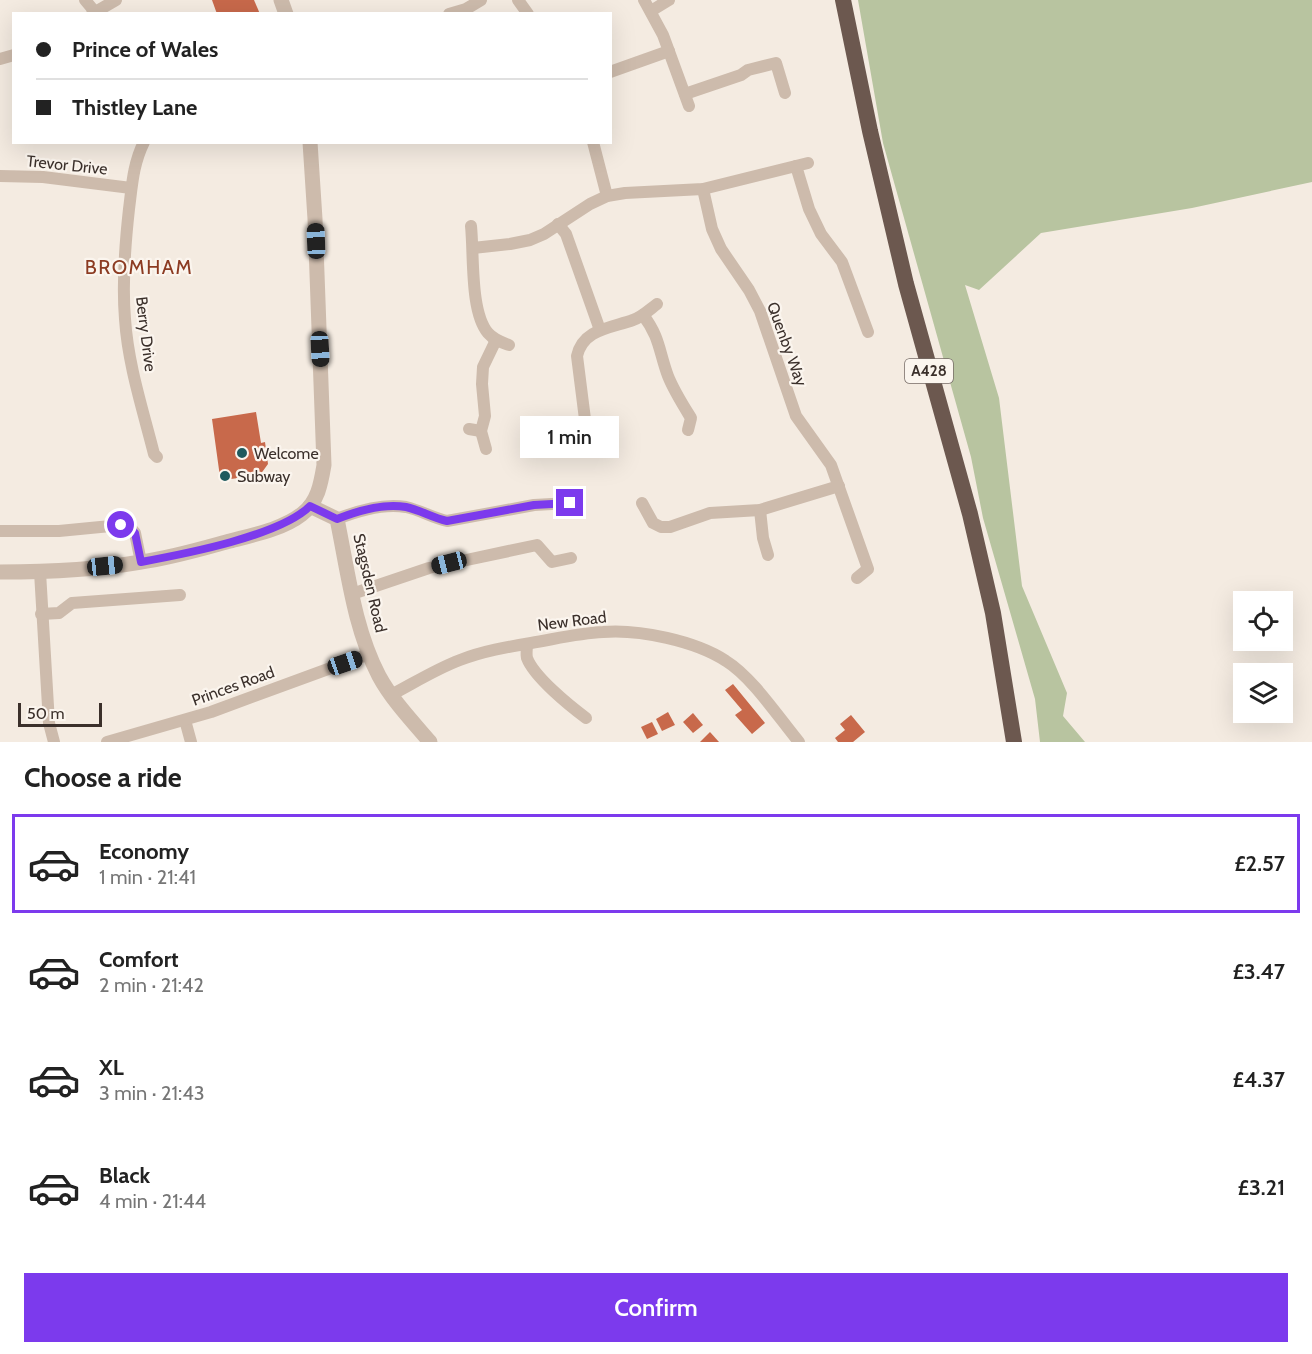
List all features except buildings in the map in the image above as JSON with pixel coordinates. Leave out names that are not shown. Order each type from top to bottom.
[{"type":"highway","name":"A428","points":[[843,0],[870,131],[906,284],[986,580],[997,629],[1014,742]]},
{"type":"street","points":[[96,12],[116,0]]},
{"type":"street","points":[[456,12],[481,0]]},
{"type":"street","points":[[644,0],[669,51],[687,100],[748,70],[776,63],[785,93]]},
{"type":"street","points":[[651,11],[669,0]]},
{"type":"street","points":[[612,71],[669,51]]},
{"type":"street","name":"Berry Drive","points":[[143,144],[137,156],[131,188],[124,285],[125,321],[131,364],[154,454],[157,457]]},
{"type":"street","points":[[0,572],[40,572],[141,562],[252,535],[302,515],[310,506],[320,489],[324,465],[310,144]]},
{"type":"street","points":[[594,144],[607,196]]},
{"type":"street","points":[[473,248],[530,240],[607,196],[703,189],[802,165],[809,209],[821,234],[842,262],[868,332]]},
{"type":"street","name":"Trevor Drive","points":[[0,176],[43,177],[131,188]]},
{"type":"street","name":"Quenby Way","points":[[703,189],[712,229],[720,249],[749,290],[760,311],[796,416],[831,465],[868,569],[857,578]]},
{"type":"street","points":[[558,224],[566,234],[600,330]]},
{"type":"street","points":[[471,226],[476,309],[481,323],[496,340],[509,345]]},
{"type":"street","points":[[585,450],[587,435],[577,356],[585,339],[600,330],[635,320],[657,304]]},
{"type":"street","points":[[643,315],[656,334],[667,374],[692,418],[688,430]]},
{"type":"street","points":[[486,448],[475,430],[484,416],[483,367],[496,340]]},
{"type":"street","points":[[642,503],[653,523],[661,527],[670,527],[710,513],[760,510],[839,486]]},
{"type":"street","points":[[337,519],[384,506],[407,507],[434,519],[447,521],[534,505],[570,503]]},
{"type":"street","name":"Stagsden Road","points":[[310,506],[337,519],[357,619],[369,654],[391,695],[430,742]]},
{"type":"street","points":[[760,510],[763,538],[768,555]]},
{"type":"street","points":[[0,531],[59,531],[129,526],[135,533],[141,562]]},
{"type":"street","points":[[352,594],[429,568],[537,545],[552,562],[571,558]]},
{"type":"street","points":[[40,572],[49,723],[54,742]]},
{"type":"street","points":[[41,614],[59,613],[72,603],[180,595]]},
{"type":"street","name":"New Road","points":[[391,695],[431,673],[485,651],[604,632],[653,636],[705,650],[727,661],[744,676],[799,742]]},
{"type":"street","points":[[527,644],[527,658],[542,679],[565,702],[586,718]]},
{"type":"street","name":"Princes Road","points":[[106,742],[185,720],[369,654]]},
{"type":"street","points":[[185,720],[191,742]]},
{"type":"green space","points":[[858,0],[1312,0],[1312,182],[1192,208],[1041,233],[979,290],[965,285],[999,398],[1022,586],[1067,693],[1063,716],[1085,742],[1040,742],[1035,699],[983,518],[971,457],[883,143]]},
{"type":"place","name":"Welcome","points":[[242,453]]},
{"type":"place","name":"Subway","points":[[225,476]]},
{"type":"district","name":"BROMHAM","points":[[139,267]]},
{"type":"route","points":[[121,525],[129,526],[135,533],[141,562],[184,554],[252,535],[302,515],[310,506],[337,519],[384,506],[407,507],[434,519],[447,521],[534,505],[570,503]]}]
